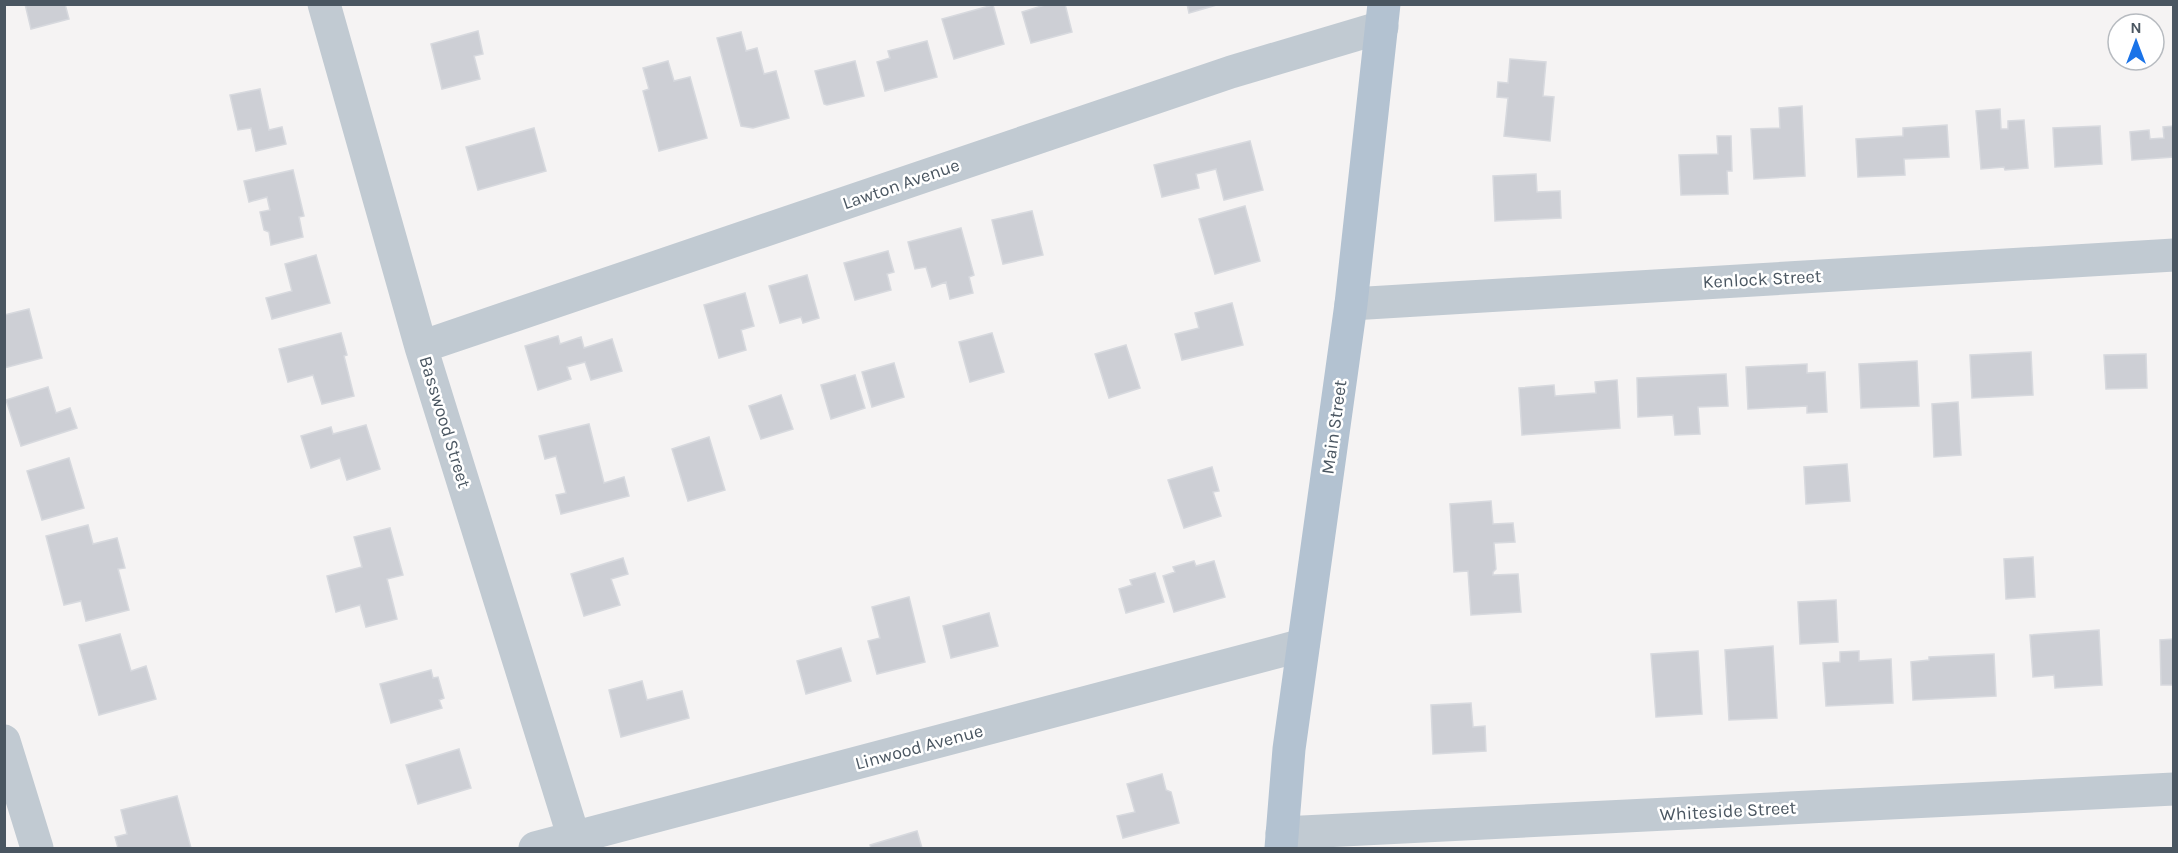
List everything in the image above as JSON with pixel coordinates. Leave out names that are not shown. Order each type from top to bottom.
[{"type":"main road","name":"Main Street","points":[[1281,841],[1289,749],[1351,304],[1383,16]]},
{"type":"street","name":"Basswood Street","points":[[324,4],[421,347],[573,838]]},
{"type":"street","name":"Lawton Avenue","points":[[421,347],[1231,72],[1383,16]]},
{"type":"street","name":"Kenlock Street","points":[[1351,304],[2174,255]]},
{"type":"street","name":"Linwood Avenue","points":[[536,849],[1303,645]]},
{"type":"street","points":[[4,741],[38,849]]},
{"type":"street","name":"Whiteside Street","points":[[1281,841],[2174,789]]},
{"type":"building","points":[[25,4],[65,4],[69,19],[31,29]]},
{"type":"building","points":[[1048,4],[1065,4],[1072,32],[1031,43],[1022,12]]},
{"type":"building","points":[[1187,4],[1220,4],[1189,13]]},
{"type":"building","points":[[993,5],[1004,44],[954,59],[942,19]]},
{"type":"building","points":[[478,31],[483,54],[474,56],[480,79],[442,89],[431,44]]},
{"type":"building","points":[[741,32],[746,51],[757,48],[764,74],[776,71],[789,118],[753,128],[741,126],[717,38]]},
{"type":"building","points":[[927,41],[937,77],[885,91],[877,62],[890,58],[888,51]]},
{"type":"building","points":[[1510,59],[1546,62],[1543,96],[1554,97],[1550,141],[1504,136],[1508,98],[1497,97],[1498,82],[1508,83]]},
{"type":"building","points":[[668,61],[674,81],[690,77],[707,138],[659,151],[643,91],[649,89],[643,68]]},
{"type":"building","points":[[855,61],[864,96],[824,104],[815,71]]},
{"type":"building","points":[[260,89],[269,130],[282,127],[286,144],[256,151],[251,128],[238,130],[230,95]]},
{"type":"building","points":[[1802,106],[1805,176],[1754,179],[1751,129],[1780,128],[1779,108]]},
{"type":"building","points":[[2000,109],[2001,129],[2008,129],[2008,121],[2024,120],[2028,168],[1981,169],[1976,111]]},
{"type":"building","points":[[1947,125],[1949,157],[1904,159],[1905,175],[1858,177],[1856,139],[1903,136],[1903,128]]},
{"type":"building","points":[[2100,126],[2102,164],[2055,167],[2053,128]]},
{"type":"building","points":[[2174,126],[2174,157],[2132,160],[2130,132],[2149,130],[2150,139],[2164,138],[2163,127]]},
{"type":"building","points":[[534,128],[546,171],[478,190],[466,147]]},
{"type":"building","points":[[1717,136],[1731,136],[1732,171],[1727,171],[1728,194],[1681,195],[1679,155],[1718,154]]},
{"type":"building","points":[[1250,141],[1263,190],[1224,200],[1216,169],[1196,174],[1199,188],[1162,197],[1154,165]]},
{"type":"building","points":[[293,170],[304,216],[299,217],[303,237],[271,245],[269,232],[264,230],[260,212],[270,210],[267,197],[249,202],[244,181]]},
{"type":"building","points":[[1536,174],[1537,192],[1560,191],[1561,218],[1495,221],[1493,176]]},
{"type":"building","points":[[1245,206],[1260,261],[1215,274],[1199,219]]},
{"type":"building","points":[[1032,211],[1043,255],[1003,264],[992,220]]},
{"type":"building","points":[[961,228],[974,275],[969,277],[973,293],[950,299],[946,282],[932,287],[926,267],[915,269],[908,242]]},
{"type":"building","points":[[888,251],[894,272],[887,274],[891,290],[855,300],[844,263]]},
{"type":"building","points":[[316,255],[330,303],[272,319],[266,298],[292,291],[285,264]]},
{"type":"building","points":[[807,275],[819,318],[803,323],[801,317],[780,323],[769,286]]},
{"type":"building","points":[[745,293],[754,326],[741,330],[746,350],[719,358],[704,305]]},
{"type":"building","points":[[1232,303],[1243,345],[1182,360],[1175,334],[1199,328],[1195,313]]},
{"type":"building","points":[[29,309],[42,358],[4,368],[4,315]]},
{"type":"building","points":[[341,333],[354,396],[322,404],[313,375],[288,382],[279,349]]},
{"type":"building","points":[[992,333],[1004,372],[970,382],[959,342]]},
{"type":"building","points":[[558,336],[560,344],[581,337],[584,348],[612,339],[622,371],[591,380],[585,362],[567,367],[571,379],[538,390],[525,346]]},
{"type":"building","points":[[1126,345],[1140,388],[1109,398],[1095,354]]},
{"type":"building","points":[[2031,352],[2033,395],[1972,398],[1970,355]]},
{"type":"building","points":[[2146,354],[2147,388],[2106,389],[2104,355]]},
{"type":"building","points":[[1917,361],[1919,406],[1861,408],[1859,364]]},
{"type":"building","points":[[894,363],[904,397],[872,407],[862,372]]},
{"type":"building","points":[[1807,364],[1807,373],[1825,372],[1827,412],[1807,413],[1807,406],[1748,409],[1746,367]]},
{"type":"building","points":[[1726,374],[1728,406],[1698,407],[1700,434],[1675,435],[1673,415],[1638,417],[1637,378]]},
{"type":"building","points":[[855,375],[865,408],[831,419],[821,385]]},
{"type":"building","points":[[1617,380],[1620,428],[1522,435],[1519,388],[1554,385],[1555,396],[1596,393],[1595,382]]},
{"type":"building","points":[[48,387],[56,413],[70,408],[77,428],[21,446],[6,400]]},
{"type":"building","points":[[781,395],[793,429],[761,439],[749,406]]},
{"type":"building","points":[[1958,402],[1961,455],[1934,457],[1932,404]]},
{"type":"building","points":[[589,424],[604,483],[624,477],[629,496],[561,514],[556,495],[566,493],[556,456],[545,459],[539,436]]},
{"type":"building","points":[[366,425],[380,469],[347,480],[340,458],[311,468],[301,436],[331,427],[333,434]]},
{"type":"building","points":[[709,437],[725,490],[688,501],[672,449]]},
{"type":"building","points":[[69,458],[84,508],[42,520],[27,471]]},
{"type":"building","points":[[1847,464],[1850,501],[1806,504],[1804,467]]},
{"type":"building","points":[[1212,467],[1219,491],[1213,492],[1221,516],[1184,528],[1168,480]]},
{"type":"building","points":[[1491,501],[1493,524],[1513,523],[1515,542],[1494,543],[1496,569],[1493,575],[1518,574],[1521,612],[1471,615],[1468,571],[1454,572],[1450,504]]},
{"type":"building","points":[[88,525],[93,544],[117,538],[125,568],[118,569],[129,610],[86,621],[81,601],[64,605],[46,536]]},
{"type":"building","points":[[390,528],[403,575],[387,579],[397,619],[366,627],[360,605],[336,612],[327,576],[362,567],[354,537]]},
{"type":"building","points":[[2033,557],[2035,597],[2006,599],[2004,559]]},
{"type":"building","points":[[623,558],[628,574],[611,579],[620,605],[584,616],[571,574]]},
{"type":"building","points":[[1194,561],[1196,566],[1214,561],[1225,597],[1174,612],[1163,576],[1175,572],[1173,567]]},
{"type":"building","points":[[1155,573],[1164,602],[1126,613],[1119,589],[1132,585],[1130,580]]},
{"type":"building","points":[[909,597],[925,662],[877,674],[868,641],[880,638],[872,607]]},
{"type":"building","points":[[1836,600],[1838,642],[1800,644],[1798,602]]},
{"type":"building","points":[[989,613],[998,646],[951,658],[943,626]]},
{"type":"building","points":[[2099,630],[2102,685],[2055,688],[2054,675],[2033,677],[2030,635]]},
{"type":"building","points":[[120,634],[131,671],[146,666],[156,699],[99,715],[79,645]]},
{"type":"building","points":[[2174,639],[2174,685],[2161,685],[2160,640]]},
{"type":"building","points":[[1773,646],[1777,718],[1729,720],[1725,650]]},
{"type":"building","points":[[841,648],[851,681],[806,694],[797,661]]},
{"type":"building","points":[[1698,651],[1702,714],[1656,717],[1651,654]]},
{"type":"building","points":[[1859,651],[1859,661],[1891,659],[1893,703],[1826,706],[1823,663],[1840,662],[1840,652]]},
{"type":"building","points":[[1994,654],[1996,696],[1913,700],[1911,662],[1929,660],[1929,657]]},
{"type":"building","points":[[431,670],[433,678],[438,677],[444,698],[439,700],[442,708],[391,723],[380,684]]},
{"type":"building","points":[[642,681],[647,700],[682,691],[689,718],[621,737],[609,690]]},
{"type":"building","points":[[1471,703],[1473,727],[1485,726],[1486,751],[1433,754],[1431,705]]},
{"type":"building","points":[[459,749],[471,788],[418,804],[406,765]]},
{"type":"building","points":[[1162,774],[1166,790],[1171,792],[1179,823],[1123,838],[1117,816],[1135,812],[1127,784]]},
{"type":"building","points":[[177,796],[191,848],[118,848],[115,837],[127,834],[121,810]]},
{"type":"building","points":[[917,831],[922,848],[871,848],[870,845]]}]
